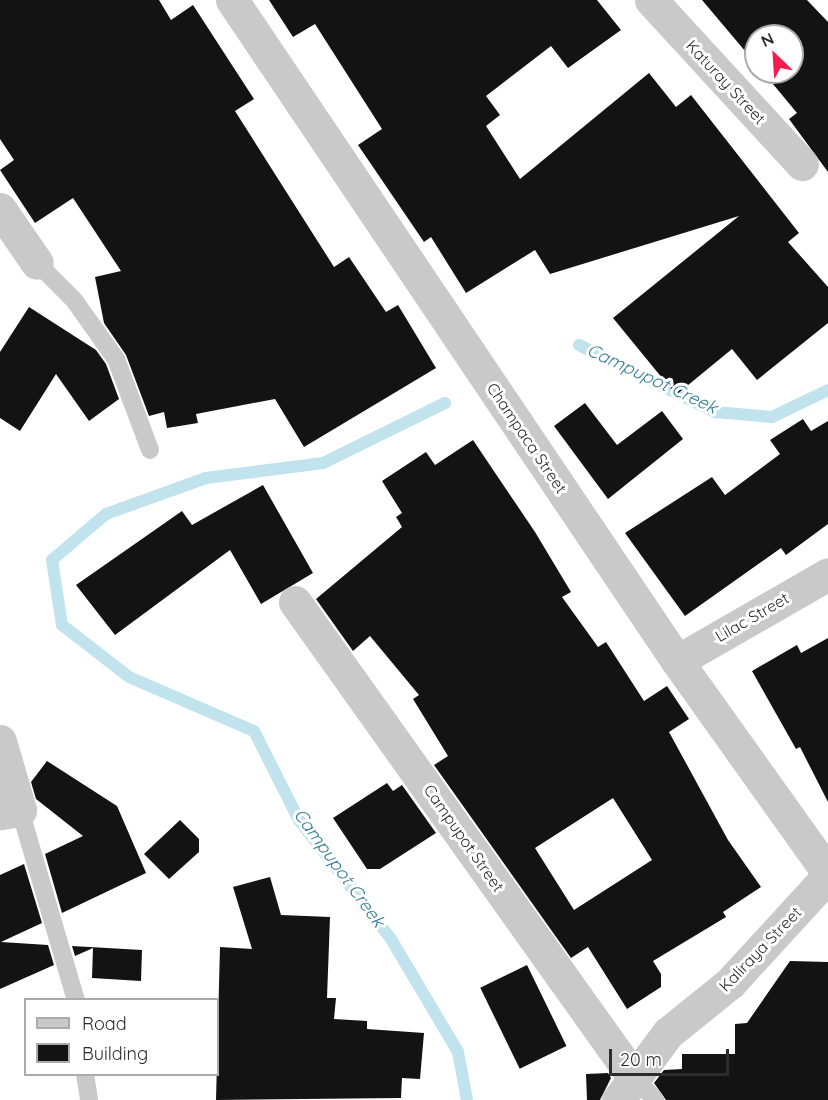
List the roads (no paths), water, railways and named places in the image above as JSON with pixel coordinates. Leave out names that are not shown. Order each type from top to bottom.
[{"type":"street","name":"Champaca Street","points":[[232,0],[677,661],[828,874]]},
{"type":"street","name":"Katuray Street","points":[[651,0],[802,164]]},
{"type":"street","points":[[0,209],[37,263]]},
{"type":"street","name":"Lilac Street","points":[[677,661],[828,574]]},
{"type":"street","name":"Campupot Street","points":[[296,602],[625,1088]]},
{"type":"street","points":[[0,741],[10,811]]},
{"type":"street","name":"Kaliraya Street","points":[[625,1088],[668,1033],[730,983],[828,874]]},
{"type":"lane","points":[[37,263],[74,300],[116,359],[150,450]]},
{"type":"lane","points":[[10,811],[76,998]]},
{"type":"lane","points":[[86,1076],[89,1100]]},
{"type":"lane","points":[[625,1088],[655,1100]]},
{"type":"waterway","name":"Campupot Creek","points":[[579,345],[715,412],[772,417],[828,390]]},
{"type":"waterway","name":"Campupot Creek","points":[[445,403],[323,463],[206,478],[106,514],[52,560],[62,625],[129,677],[254,731],[299,820],[391,939],[458,1052],[467,1100]]}]
